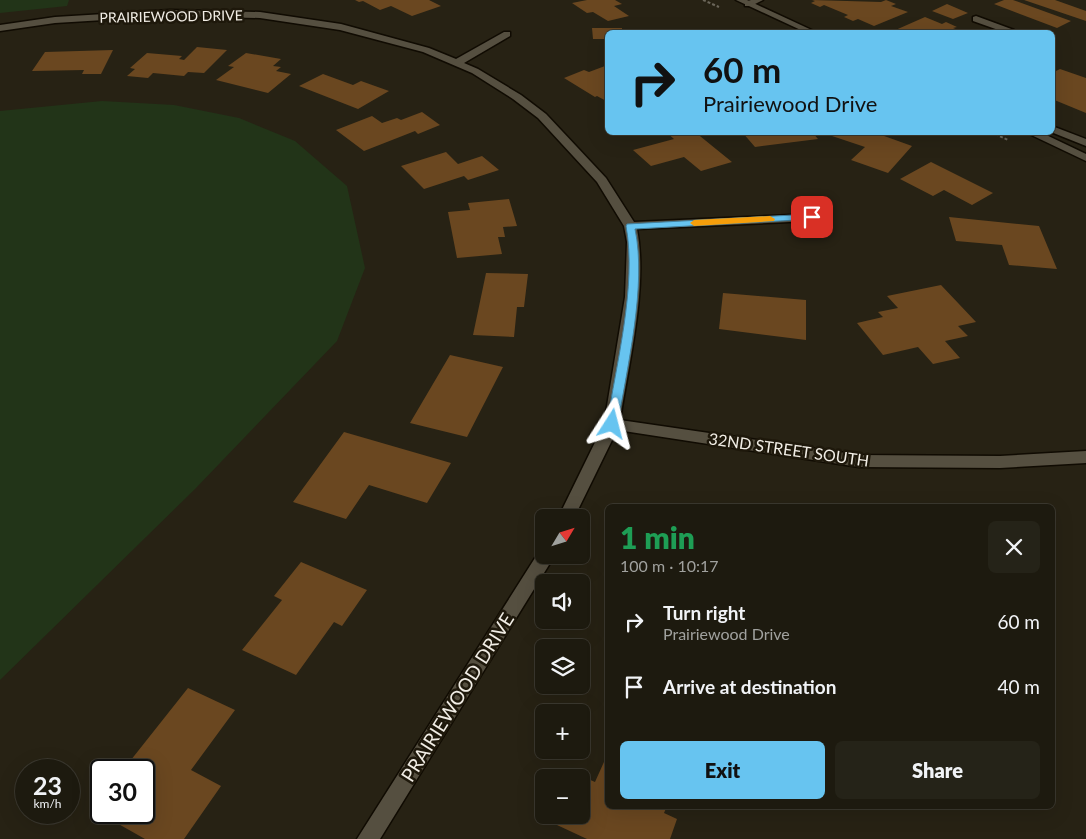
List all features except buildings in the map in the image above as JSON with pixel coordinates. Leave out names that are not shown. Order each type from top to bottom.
[{"type":"street","points":[[744,2],[759,0]]},
{"type":"street","points":[[744,2],[807,30]]},
{"type":"street","name":"PRAIRIEWOOD DRIVE","points":[[0,28],[55,20],[144,14],[260,14],[341,27],[426,50],[456,62],[517,96],[542,116],[602,180],[630,226],[633,242],[632,298],[612,424],[570,509]]},
{"type":"street","points":[[976,19],[1006,30]]},
{"type":"street","points":[[456,62],[507,34]]},
{"type":"street","points":[[1055,130],[1086,143]]},
{"type":"street","points":[[1036,135],[1086,158]]},
{"type":"street","points":[[630,226],[812,217]]},
{"type":"street","name":"32ND STREET SOUTH","points":[[612,424],[859,461],[992,462],[1086,457]]},
{"type":"street","name":"PRAIRIEWOOD DRIVE","points":[[368,839],[540,564]]},
{"type":"green space","points":[[0,0],[69,0],[67,6],[0,13]]},
{"type":"green space","points":[[102,101],[174,105],[239,118],[295,141],[347,186],[365,268],[337,341],[195,489],[0,680],[0,111]]},
{"type":"slow traffic","points":[[694,223],[770,219]]},
{"type":"route","points":[[612,424],[632,298],[633,242],[630,226],[812,217]]}]
